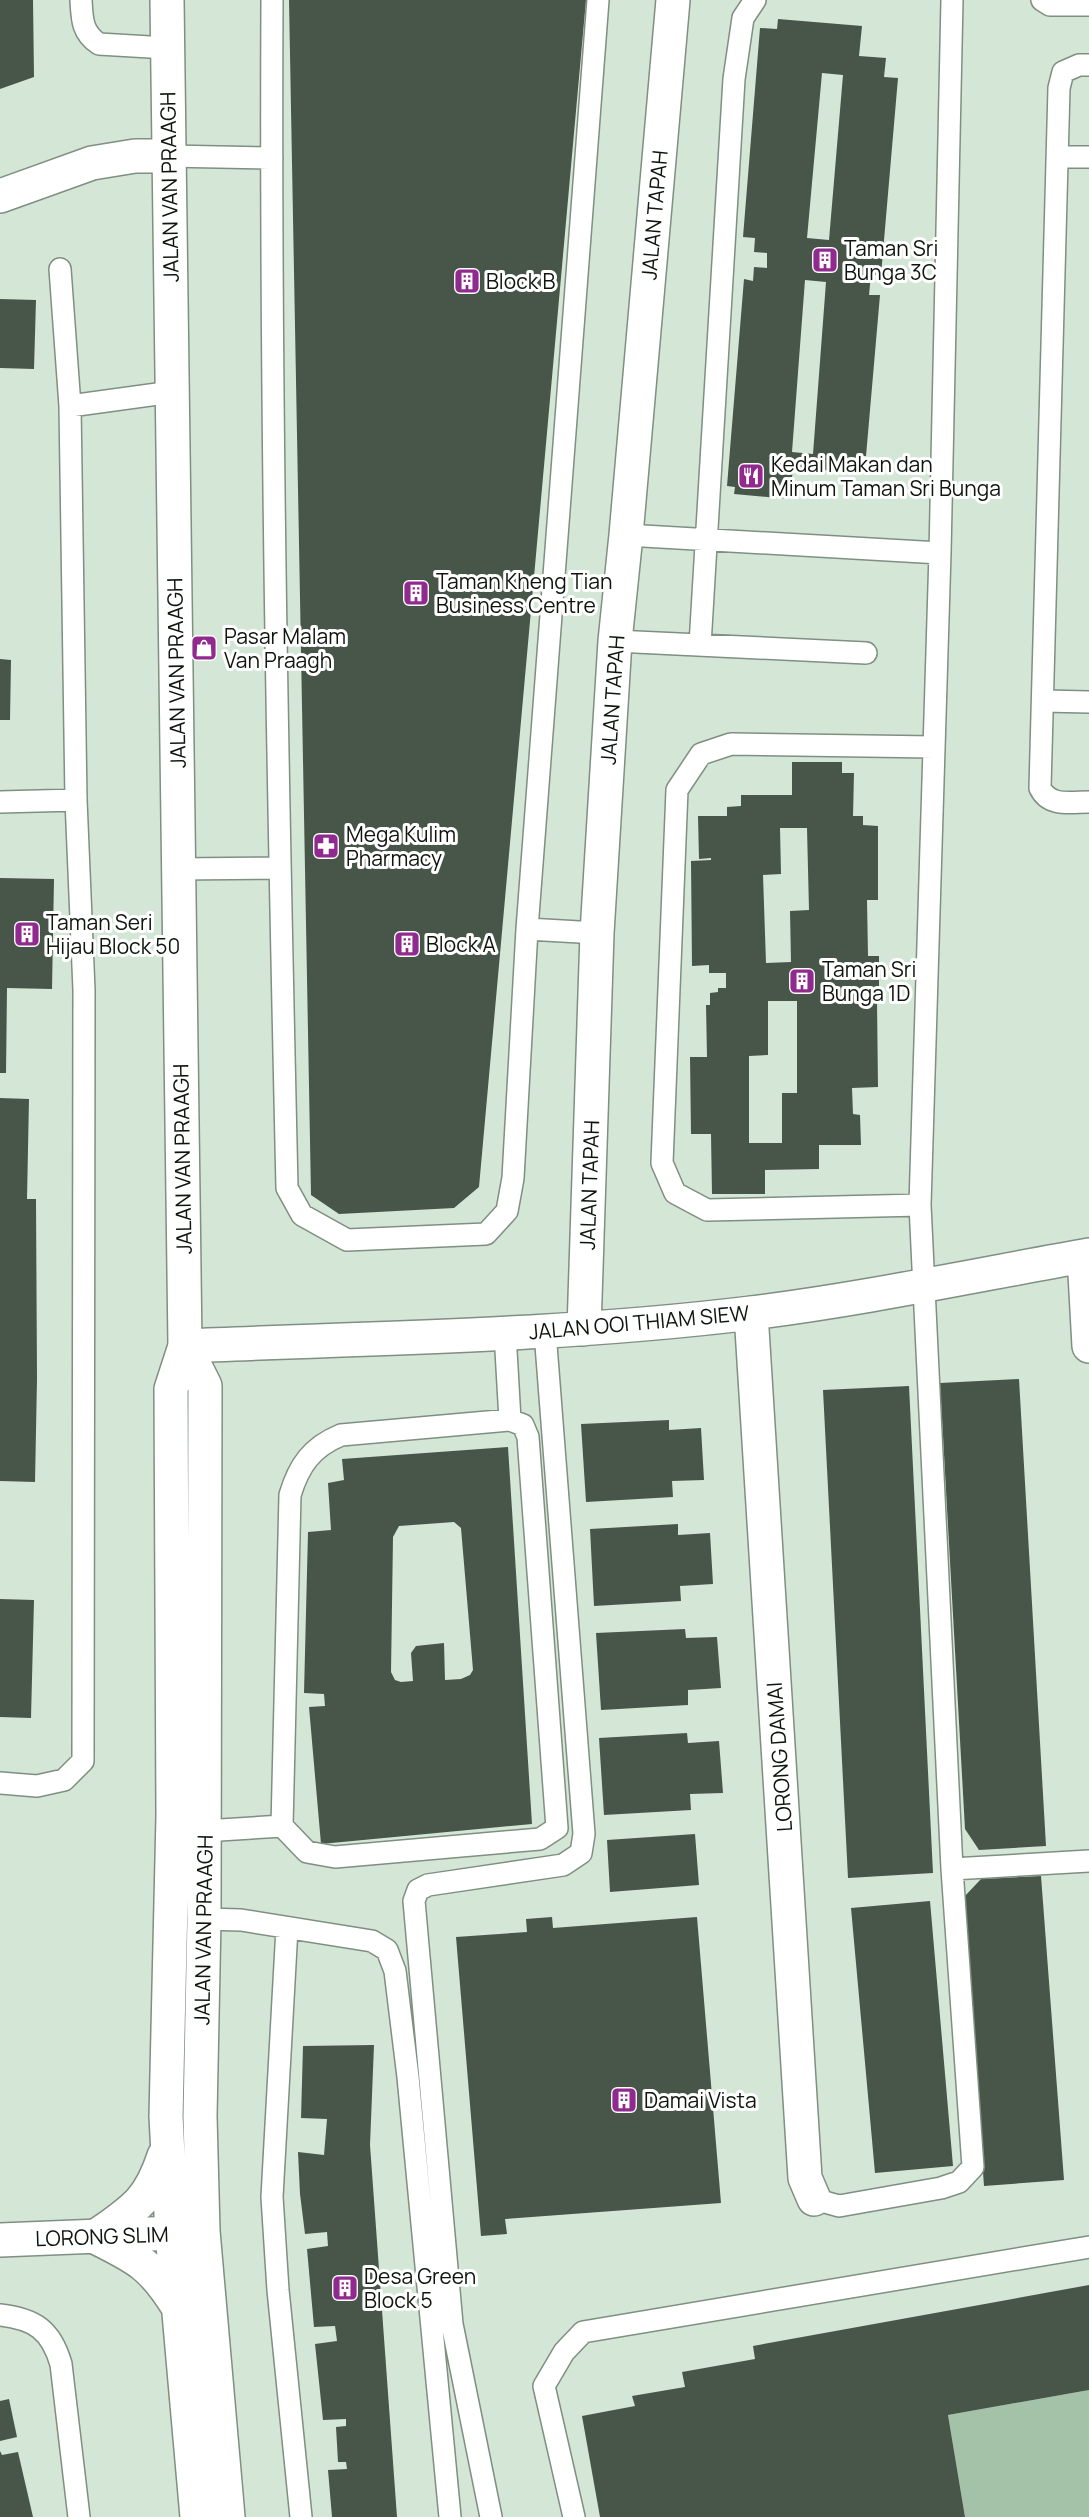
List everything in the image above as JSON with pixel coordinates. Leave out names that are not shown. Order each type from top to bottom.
[{"type":"main road","name":"JALAN VAN PRAAGH","points":[[167,0],[185,1346],[171,1389],[173,1816],[166,2116],[172,2234],[197,2517]]},
{"type":"main road","name":"JALAN TAPAH","points":[[584,1329],[597,933],[615,641],[673,0]]},
{"type":"main road","points":[[0,196],[92,163],[135,156],[168,156]]},
{"type":"main road","points":[[1086,1256],[1089,1346]]},
{"type":"main road","name":"JALAN OOI THIAM SIEW","points":[[185,1346],[545,1332],[751,1313],[926,1286],[1086,1256]]},
{"type":"main road","name":"LORONG DAMAI","points":[[751,1313],[805,2178],[814,2199]]},
{"type":"main road","name":"JALAN VAN PRAAGH","points":[[185,1346],[205,1386],[204,1919],[200,2116],[204,2231],[228,2517]]},
{"type":"main road","points":[[168,2146],[156,2180],[147,2196],[135,2209],[95,2237],[148,2266],[162,2281],[178,2309]]},
{"type":"main road","name":"LORONG SLIM","points":[[0,2240],[204,2231]]},
{"type":"lane","points":[[81,0],[82,22],[90,38],[99,44],[167,48]]},
{"type":"lane","points":[[272,0],[279,868],[287,1188],[302,1215],[347,1240],[486,1234],[507,1211],[513,1178],[527,929],[598,0]]},
{"type":"lane","points":[[700,645],[734,79],[743,18],[755,0]]},
{"type":"lane","points":[[814,2199],[839,2206],[941,2188],[958,2182],[973,2167],[952,1869],[926,1286],[920,1205],[940,553],[952,0]]},
{"type":"lane","points":[[1042,0],[1050,5],[1089,5]]},
{"type":"lane","points":[[1089,65],[1079,65],[1063,72],[1059,87],[1040,788],[1051,802],[1089,802]]},
{"type":"lane","points":[[168,156],[272,158]]},
{"type":"lane","points":[[1058,157],[1089,157]]},
{"type":"lane","points":[[0,1783],[37,1786],[64,1780],[83,1761],[84,990],[76,800],[70,406],[60,269]]},
{"type":"lane","points":[[70,406],[172,392]]},
{"type":"lane","points":[[626,535],[940,553]]},
{"type":"lane","points":[[615,641],[866,653]]},
{"type":"lane","points":[[1044,701],[1089,702]]},
{"type":"lane","points":[[920,1205],[707,1210],[675,1193],[662,1163],[677,790],[701,754],[731,744],[934,747]]},
{"type":"lane","points":[[0,802],[76,800]]},
{"type":"lane","points":[[178,869],[279,868]]},
{"type":"lane","points":[[527,929],[597,933]]},
{"type":"lane","points":[[491,2517],[452,2324],[414,1901],[418,1890],[428,1885],[563,1865],[581,1853],[584,1834],[545,1332]]},
{"type":"lane","points":[[504,1333],[510,1420]]},
{"type":"lane","points":[[510,1420],[523,1425],[528,1437],[557,1828],[540,1839],[335,1857],[307,1852],[282,1826],[290,1495],[296,1476],[308,1458],[324,1442],[341,1435],[510,1420]]},
{"type":"lane","points":[[204,1831],[282,1826]]},
{"type":"lane","points":[[952,1869],[1089,1861]]},
{"type":"lane","points":[[204,1919],[241,1920],[372,1941],[387,1950],[395,1971],[408,2077],[450,2517]]},
{"type":"lane","points":[[287,1928],[272,2197],[278,2290],[301,2517]]},
{"type":"lane","points":[[574,2517],[544,2386],[564,2352],[583,2332],[1089,2247]]},
{"type":"lane","points":[[0,2315],[21,2317],[35,2324],[47,2334],[56,2348],[61,2364],[79,2517]]},
{"type":"green space","points":[[1089,2390],[1089,2517],[965,2517],[948,2415]]},
{"type":"building","points":[[0,0],[33,0],[34,77],[0,89]]},
{"type":"building","name":"Taman Kheng Tian Business Centre","points":[[289,0],[586,0],[479,1187],[454,1208],[339,1214],[311,1195]]},
{"type":"building","name":"Taman Sri Bunga 3C","points":[[778,19],[862,26],[859,56],[886,58],[884,77],[898,78],[881,275],[871,275],[869,295],[880,295],[866,456],[856,456],[854,473],[793,467],[790,499],[734,494],[735,487],[727,486],[744,279],[753,281],[754,267],[767,268],[767,253],[754,252],[755,238],[743,237],[760,28],[777,29]],"holes":[[[822,73],[843,75],[829,240],[807,238]],[[805,280],[826,282],[813,454],[792,452]]]},
{"type":"building","points":[[0,299],[36,300],[34,369],[0,368]]},
{"type":"building","points":[[0,659],[11,660],[10,720],[0,720]]},
{"type":"building","name":"Taman Sri Bunga 1D","points":[[792,762],[842,762],[842,773],[854,773],[853,816],[863,816],[863,825],[878,826],[878,900],[867,900],[868,956],[879,956],[879,991],[857,991],[857,1002],[877,1002],[878,1087],[852,1088],[853,1114],[860,1115],[861,1145],[819,1145],[819,1169],[765,1170],[765,1194],[712,1194],[711,1134],[691,1134],[690,1057],[707,1057],[706,1005],[710,1005],[710,993],[718,992],[718,988],[726,988],[726,973],[709,973],[709,965],[692,966],[691,861],[711,860],[711,858],[699,859],[698,816],[727,816],[727,807],[741,806],[741,795],[792,795]],"holes":[[[780,828],[807,828],[809,910],[790,911],[791,962],[766,963],[763,875],[781,874]],[[768,1001],[797,1001],[797,1093],[782,1093],[782,1143],[749,1143],[749,1056],[768,1055]]]},
{"type":"building","name":"Taman Seri Hijau Block 50","points":[[0,878],[54,879],[52,989],[7,988],[6,1073],[0,1073]]},
{"type":"building","points":[[0,1098],[29,1099],[27,1199],[36,1199],[35,1482],[0,1481]]},
{"type":"building","points":[[1019,1379],[1046,1846],[979,1850],[965,1829],[940,1383]]},
{"type":"building","points":[[909,1386],[933,1873],[848,1878],[823,1390]]},
{"type":"building","points":[[669,1420],[669,1430],[701,1428],[704,1480],[672,1481],[673,1497],[586,1502],[581,1424]]},
{"type":"building","points":[[508,1447],[532,1824],[321,1844],[309,1707],[325,1706],[324,1694],[304,1693],[308,1532],[331,1530],[328,1483],[344,1480],[342,1459]],"holes":[[[454,1522],[461,1528],[473,1670],[470,1675],[461,1679],[445,1680],[444,1643],[416,1646],[411,1653],[413,1681],[395,1680],[391,1672],[393,1537],[399,1526]]]},
{"type":"building","points":[[678,1524],[678,1535],[710,1533],[713,1584],[680,1586],[681,1601],[594,1606],[590,1529]]},
{"type":"building","points":[[0,1599],[34,1600],[31,1718],[0,1717]]},
{"type":"building","points":[[685,1629],[686,1638],[717,1637],[721,1688],[688,1690],[688,1705],[601,1710],[596,1633]]},
{"type":"building","points":[[687,1733],[688,1743],[719,1741],[723,1793],[690,1794],[691,1810],[604,1815],[599,1738]]},
{"type":"building","points":[[695,1834],[699,1885],[610,1892],[607,1840]]},
{"type":"building","points":[[1041,1876],[1064,2180],[984,2186],[964,1897],[981,1879]]},
{"type":"building","points":[[930,1901],[953,2166],[875,2173],[851,1908]]},
{"type":"building","points":[[552,1917],[553,1928],[697,1917],[721,2203],[505,2219],[507,2234],[481,2236],[456,1937],[527,1932],[526,1919]]},
{"type":"building","name":"Desa Green Block 5","points":[[374,2045],[370,2145],[397,2517],[332,2517],[328,2470],[347,2469],[346,2462],[338,2462],[336,2427],[346,2426],[346,2419],[323,2420],[315,2344],[337,2341],[335,2326],[314,2327],[307,2249],[328,2246],[327,2232],[305,2234],[298,2152],[324,2155],[327,2119],[301,2118],[303,2046]]},
{"type":"building","points":[[1089,2285],[1089,2390],[948,2415],[965,2517],[600,2517],[582,2416],[635,2406],[632,2396],[685,2387],[682,2372],[755,2359],[753,2346]]},
{"type":"building","points":[[9,2399],[17,2437],[0,2441],[0,2401]]},
{"type":"building","points":[[0,2451],[2,2455],[18,2452],[33,2517],[0,2517]]},
{"type":"place","name":"Taman Sri Bunga 3C","points":[[825,260]]},
{"type":"place","name":"Block B","points":[[467,281]]},
{"type":"place","name":"Kedai Makan dan Minum Taman Sri Bunga","points":[[751,476]]},
{"type":"place","name":"Taman Kheng Tian Business Centre","points":[[416,593]]},
{"type":"place","name":"Pasar Malam Van Praagh","points":[[204,648]]},
{"type":"place","name":"Mega Kulim Pharmacy","points":[[326,846]]},
{"type":"place","name":"Taman Seri Hijau Block 50","points":[[27,934]]},
{"type":"place","name":"Block A","points":[[407,944]]},
{"type":"place","name":"Taman Sri Bunga 1D","points":[[802,981]]},
{"type":"place","name":"Damai Vista","points":[[624,2100]]},
{"type":"place","name":"Desa Green Block 5","points":[[345,2288]]}]
